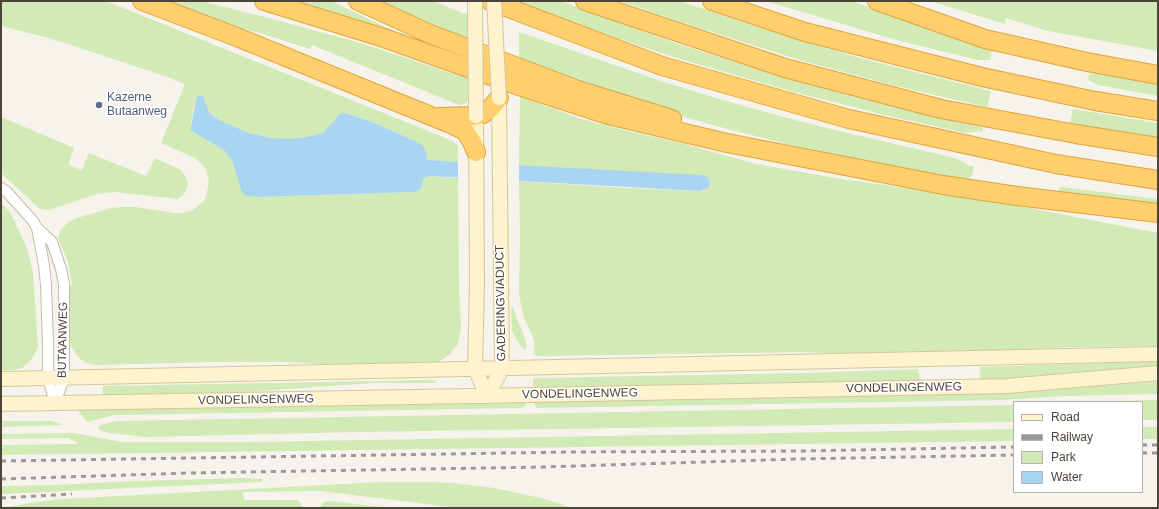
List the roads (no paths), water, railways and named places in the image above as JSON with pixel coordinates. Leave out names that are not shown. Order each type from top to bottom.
[{"type":"highway","points":[[136,1],[167,11]]},
{"type":"highway","points":[[142,1],[237,37],[465,131],[476,152]]},
{"type":"highway","points":[[264,1],[384,38],[522,87],[608,115],[727,143],[943,185],[1017,196],[1158,213]]},
{"type":"highway","points":[[358,1],[430,34],[578,90],[812,160]]},
{"type":"highway","points":[[490,1],[662,66],[849,119],[1056,164],[1158,180]]},
{"type":"highway","points":[[585,1],[785,68],[941,109],[1076,134],[1158,147]]},
{"type":"highway","points":[[712,1],[805,32],[982,78],[1095,101],[1158,111]]},
{"type":"highway","points":[[877,1],[985,39],[1158,76]]},
{"type":"highway","points":[[433,117],[476,116],[483,114],[499,98]]},
{"type":"main road","name":"GADERINGVIADUCT","points":[[475,1],[475,368],[487,396]]},
{"type":"main road","name":"GADERINGVIADUCT","points":[[487,396],[502,369],[499,98],[494,1]]},
{"type":"main road","points":[[1,379],[1158,354]]},
{"type":"main road","name":"VONDELINGENWEG","points":[[1,404],[1007,386],[1158,373]]},
{"type":"street","name":"BUTAANWEG","points":[[1,188],[7,192],[33,221],[37,228],[52,242],[57,256],[64,284],[64,378],[55,403]]},
{"type":"street","name":"BUTAANWEG","points":[[37,228],[46,285],[48,378],[55,403]]},
{"type":"water","points":[[200,95],[203,96],[209,112],[221,121],[249,133],[271,138],[289,139],[323,133],[340,114],[344,113],[370,121],[415,141],[423,146],[426,152],[427,160],[701,175],[706,176],[709,179],[710,184],[708,188],[700,191],[430,176],[424,178],[421,188],[416,192],[250,196],[245,195],[242,192],[232,161],[224,150],[190,130],[197,97]]},
{"type":"railway","points":[[1143,445],[1158,445]]},
{"type":"railway","points":[[1,461],[1013,447]]},
{"type":"railway","points":[[1143,453],[1158,453]]},
{"type":"railway","points":[[1,479],[189,473],[543,467],[798,459],[1013,455]]},
{"type":"railway","points":[[1,498],[72,494]]},
{"type":"place","name":"Kazerne Butaanweg","points":[[99,105]]}]
